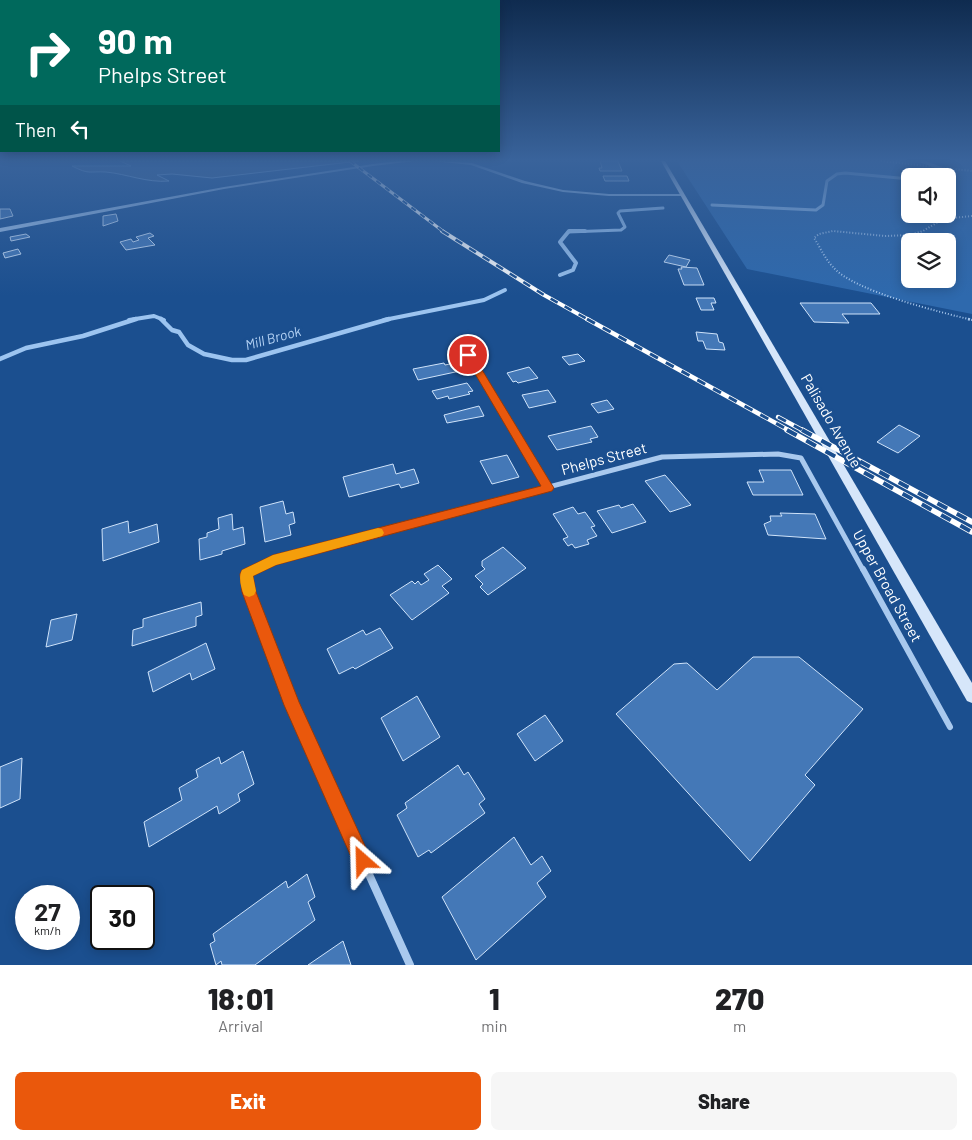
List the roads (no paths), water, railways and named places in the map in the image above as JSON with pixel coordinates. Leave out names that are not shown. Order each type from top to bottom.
[{"type":"main road","name":"Palisado Avenue","points":[[688,206],[972,696]]},
{"type":"street","points":[[0,230],[128,206]]},
{"type":"street","points":[[468,355],[548,488]]},
{"type":"street","name":"Phelps Street","points":[[410,965],[292,705],[249,592],[246,574],[273,560],[662,457],[778,454],[801,458]]},
{"type":"street","name":"Upper Broad Street","points":[[801,458],[950,727]]},
{"type":"waterway","name":"Mill Brook","points":[[733,206],[816,210],[822,206]]},
{"type":"waterway","name":"Mill Brook","points":[[568,232],[621,230],[625,227],[618,213],[620,211],[663,208]]},
{"type":"waterway","name":"Mill Brook","points":[[568,232],[585,231]]},
{"type":"waterway","name":"Mill Brook","points":[[560,275],[573,270],[576,263],[560,242],[568,232]]},
{"type":"waterway","name":"Mill Brook","points":[[389,319],[484,300],[505,290]]},
{"type":"waterway","name":"Mill Brook","points":[[129,320],[154,316],[164,320]]},
{"type":"waterway","name":"Mill Brook","points":[[0,359],[26,348],[83,336],[136,319]]},
{"type":"waterway","name":"Mill Brook","points":[[161,319],[172,330],[179,332],[188,345],[204,354],[232,360],[246,360],[389,319]]},
{"type":"waterway","name":"Mill Brook","points":[[384,320],[389,319]]},
{"type":"railway","points":[[410,206],[444,232]]},
{"type":"railway","points":[[442,231],[544,295],[589,320]]},
{"type":"railway","points":[[587,319],[790,431]]},
{"type":"railway","points":[[778,417],[804,431]]},
{"type":"railway","points":[[787,430],[972,532]]},
{"type":"railway","points":[[802,430],[972,522]]}]
